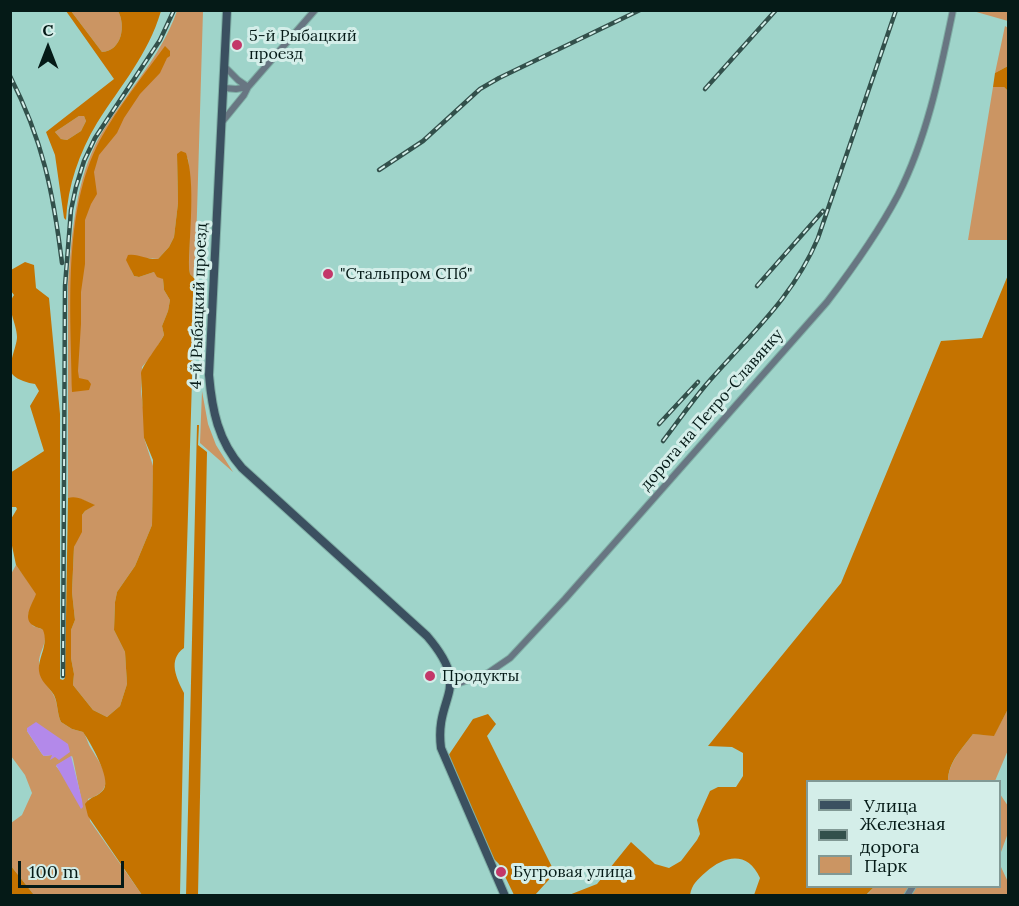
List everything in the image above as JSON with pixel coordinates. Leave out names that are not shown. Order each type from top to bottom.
[{"type":"street","name":"4-й Рыбацкий проезд","points":[[227,10],[209,375],[212,404],[218,428],[236,461],[252,478],[427,636],[447,664],[451,675],[451,686]]},
{"type":"street","points":[[221,122],[248,87],[315,10]]},
{"type":"street","name":"дорога на Петро-Славянку","points":[[451,686],[488,673],[510,658],[827,303],[857,263],[889,211],[908,173],[934,94],[953,10]]},
{"type":"street","points":[[225,67],[238,81],[248,87]]},
{"type":"street","points":[[224,88],[248,87]]},
{"type":"street","points":[[451,686],[442,718],[441,748],[505,896]]},
{"type":"green space","points":[[71,11],[118,11],[122,30],[118,42],[109,51],[102,52]]},
{"type":"green space","points":[[177,11],[203,11],[195,279],[190,274],[189,268],[188,158],[177,154],[178,203],[174,237],[169,247],[158,259],[145,258],[131,270],[134,276],[139,277],[154,272],[163,279],[164,290],[170,300],[162,326],[164,335],[142,367],[144,438],[153,466],[152,525],[135,566],[117,592],[114,630],[125,652],[127,684],[120,706],[107,717],[93,710],[73,685],[71,630],[75,620],[72,592],[74,547],[82,526],[82,515],[94,505],[81,499],[68,498],[68,284],[71,246],[80,189],[92,153],[110,120],[162,44]]},
{"type":"green space","points":[[973,11],[1008,11],[1008,21]]},
{"type":"green space","points":[[1005,26],[1008,28],[1008,66],[995,73]]},
{"type":"green space","points":[[993,87],[1004,87],[1008,91],[1008,240],[968,240]]},
{"type":"green space","points":[[79,116],[84,116],[86,121],[81,131],[67,140],[61,139],[55,132]]},
{"type":"green space","points":[[202,391],[208,424],[216,445],[233,472],[200,443]]},
{"type":"green space","points":[[16,565],[37,594],[28,615],[33,626],[44,630],[45,639],[39,659],[39,668],[43,680],[55,697],[61,722],[72,729],[83,732],[105,775],[104,789],[98,795],[88,799],[90,821],[142,895],[34,895],[11,866],[11,823],[22,815],[32,793],[25,775],[11,756],[10,576]],"holes":[[[34,724],[55,757],[44,756],[27,731]],[[72,756],[73,759],[81,798],[56,766]]]},
{"type":"green space","points":[[1008,709],[1008,750],[995,780],[948,780],[953,762],[973,734],[994,735]]},
{"type":"green space","points":[[1001,796],[1008,806],[1008,833],[1001,852]]},
{"type":"green space","points":[[1001,867],[1008,882],[1008,895],[866,896],[873,888],[1001,888]]},
{"type":"shaded area","points":[[66,11],[71,11],[102,52],[109,51],[118,42],[122,23],[118,11],[161,11],[149,42],[97,123],[85,146],[72,182],[66,220],[55,155],[46,132],[114,79]],"holes":[[[79,116],[84,116],[86,121],[81,131],[67,140],[61,139],[55,132]]]},
{"type":"shaded area","points":[[165,46],[170,51],[170,56],[160,73],[140,94],[117,133],[99,155],[94,172],[97,194],[85,220],[85,264],[81,292],[78,371],[79,378],[88,380],[91,384],[89,390],[72,392],[71,263],[79,198],[100,140]]},
{"type":"shaded area","points":[[1008,66],[1008,91],[1004,87],[993,87],[995,73]]},
{"type":"shaded area","points":[[181,151],[186,153],[191,179],[189,268],[190,274],[195,279],[184,648],[176,658],[175,664],[176,676],[184,693],[180,895],[142,895],[88,816],[85,804],[104,789],[105,777],[99,760],[83,732],[72,729],[61,722],[54,695],[41,678],[39,666],[45,635],[43,630],[35,627],[28,619],[36,594],[16,565],[11,541],[11,519],[17,509],[11,507],[10,473],[44,451],[30,406],[39,391],[35,384],[18,378],[11,371],[17,332],[11,310],[14,295],[11,291],[11,270],[25,262],[34,265],[36,288],[49,298],[60,414],[60,679],[65,678],[68,498],[75,497],[95,505],[82,515],[82,532],[74,547],[72,592],[75,620],[71,630],[73,685],[93,710],[107,717],[120,706],[127,684],[125,652],[114,630],[117,592],[135,566],[152,525],[153,460],[144,438],[141,373],[164,335],[162,326],[170,300],[164,290],[163,279],[157,277],[154,272],[139,277],[134,276],[126,260],[128,255],[158,259],[169,247],[174,237],[178,203],[177,154]]},
{"type":"shaded area","points":[[1008,275],[1008,709],[994,736],[973,734],[953,762],[948,780],[806,780],[806,888],[873,888],[866,895],[754,895],[760,878],[749,863],[736,858],[713,866],[695,882],[690,895],[569,895],[597,884],[631,842],[655,864],[669,868],[681,861],[697,840],[700,834],[697,820],[710,791],[718,787],[736,787],[743,776],[743,753],[732,747],[708,746],[841,583],[941,341],[982,338]]},
{"type":"shaded area","points":[[197,425],[199,425],[198,445],[207,452],[198,895],[186,896]]},
{"type":"shaded area","points":[[488,714],[496,724],[487,736],[555,873],[535,895],[514,895],[499,864],[494,859],[448,756],[473,719]]},
{"type":"shaded area","points":[[36,722],[68,744],[70,752],[59,760],[55,757],[50,760],[52,755],[44,756],[27,731],[27,728]]},
{"type":"shaded area","points":[[71,756],[82,800],[81,809],[56,765]]},
{"type":"shaded area","points":[[11,866],[34,895],[11,895]]},
{"type":"railway","points":[[63,676],[65,286],[71,210],[84,161],[95,138],[160,40],[174,10]]},
{"type":"railway","points":[[379,170],[423,141],[480,89],[640,10]]},
{"type":"railway","points":[[705,89],[776,10]]},
{"type":"railway","points":[[663,441],[705,386],[768,317],[807,260],[818,238],[896,10]]},
{"type":"railway","points":[[10,76],[39,145],[55,213],[62,263]]},
{"type":"railway","points":[[757,286],[823,211]]},
{"type":"railway","points":[[659,424],[698,382]]},
{"type":"place","name":"5-й Рыбацкий проезд","points":[[237,45]]},
{"type":"place","name":"\"Стальпром СПб\"","points":[[328,274]]},
{"type":"place","name":"Продукты","points":[[430,676]]},
{"type":"place","name":"Бугровая улица","points":[[501,872]]}]
